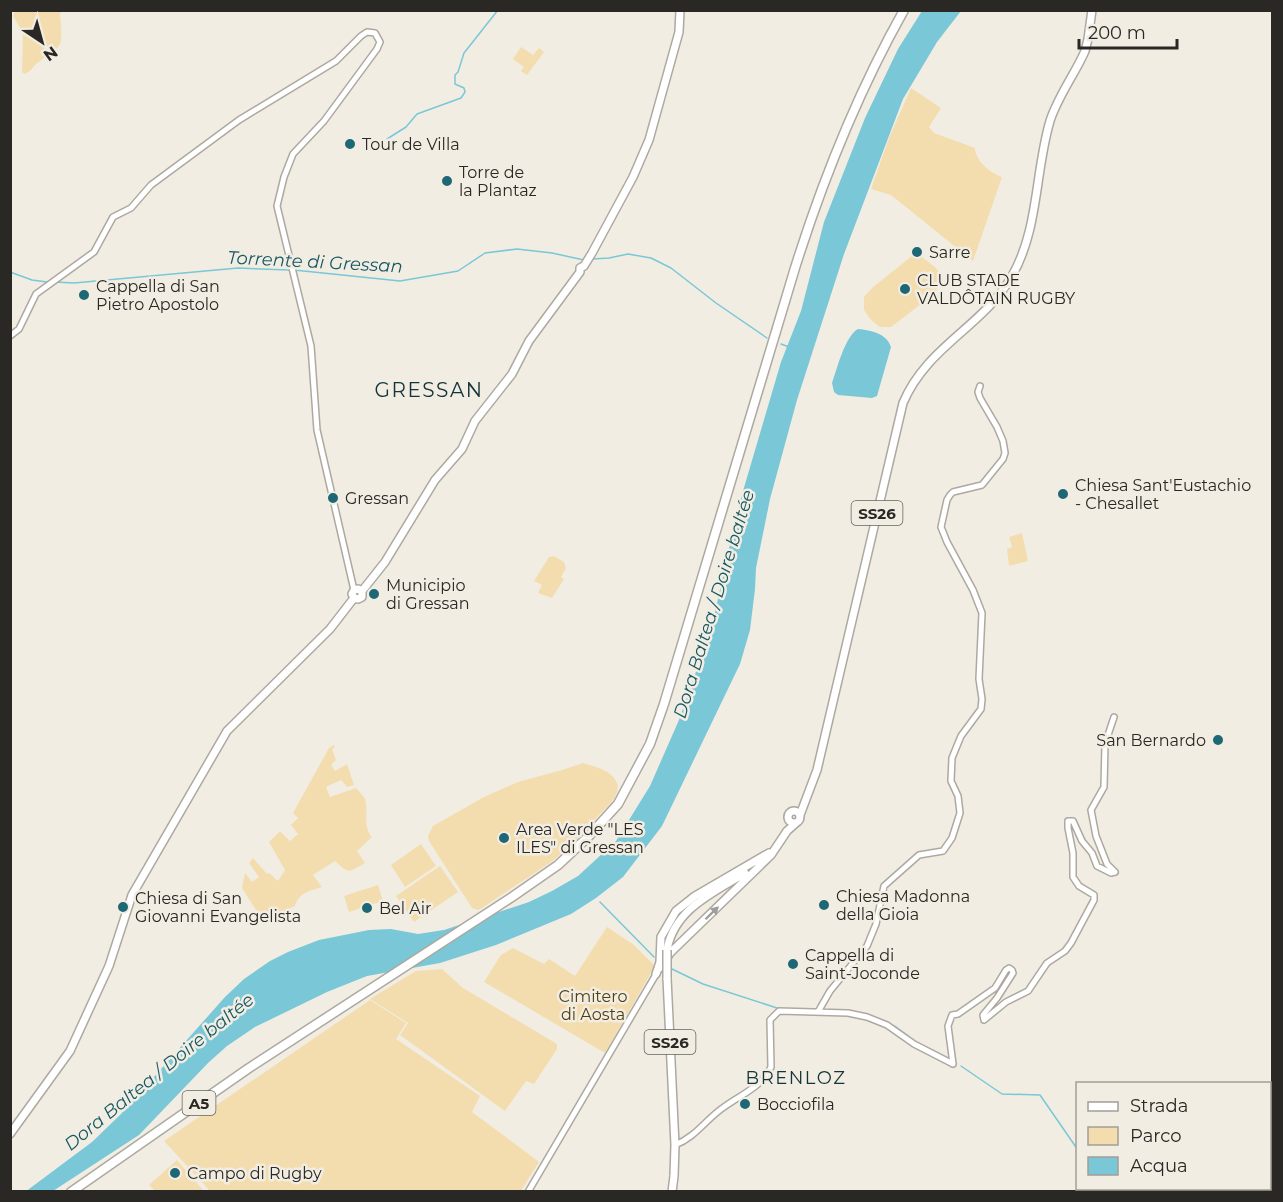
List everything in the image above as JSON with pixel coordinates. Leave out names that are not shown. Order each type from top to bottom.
[{"type":"highway","name":"A5","points":[[78,1191],[558,865],[618,804],[650,744],[664,704],[807,230],[850,120],[904,10]]},
{"type":"highway","name":"A5","points":[[71,1191],[249,1068],[524,894],[577,854],[622,806],[643,770],[655,743],[672,693],[809,236],[860,110],[910,10]]},
{"type":"main road","points":[[10,1134],[70,1051],[109,966],[132,895],[227,731],[330,629],[356,593],[385,562],[435,480],[462,449],[475,421],[512,375],[529,340],[592,253],[633,177],[649,140],[679,32],[680,10]]},
{"type":"main road","name":"SS26","points":[[797,813],[805,802],[817,770],[903,403],[924,368],[995,300],[1019,263],[1028,236],[1051,119],[1085,51],[1092,10]]},
{"type":"main road","name":"SS26","points":[[672,1191],[675,1145],[667,950],[673,931],[687,911],[752,868],[775,849],[792,821],[789,813],[797,813]]},
{"type":"main road","name":"SS26","points":[[792,821],[800,820],[797,813]]},
{"type":"main road","points":[[661,967],[663,958],[661,937],[676,911],[695,896],[775,849]]},
{"type":"main road","points":[[656,974],[663,958],[775,849]]},
{"type":"street","points":[[10,336],[19,329],[39,291],[94,252],[103,239],[110,220],[131,208],[151,185],[249,113],[329,66],[361,36],[367,32],[375,33],[380,42],[377,49],[324,122],[289,160],[277,206],[311,346],[317,430],[356,593]]},
{"type":"street","points":[[819,1011],[830,991],[867,946],[884,886],[919,855],[943,851],[957,826],[960,806],[951,781],[952,758],[962,736],[976,717],[982,704],[979,679],[982,612],[940,523],[950,495],[953,492],[982,485],[1003,459],[1005,453],[997,426],[980,398],[978,392],[980,386]]},
{"type":"street","points":[[675,1145],[690,1139],[724,1107],[746,1093],[768,1074],[771,1067],[769,1025],[773,1015],[782,1011],[848,1013],[873,1018],[895,1029],[914,1044],[953,1064],[948,1026],[952,1015],[958,1014],[995,988],[1009,968],[1012,973],[983,1018],[986,1020],[1000,1006],[1028,991],[1047,963],[1065,951],[1071,943],[1094,900],[1094,895],[1078,886],[1073,877],[1073,853],[1067,822],[1073,821],[1097,866],[1114,873],[1115,871],[1107,864],[1091,810],[1092,804],[1104,787],[1105,744],[1113,717]]},
{"type":"street","points":[[528,1191],[661,967]]},
{"type":"green space","points":[[15,11],[65,11],[60,15],[61,41],[59,45],[25,74],[22,72],[23,33],[13,16]]},
{"type":"green space","points":[[521,47],[533,55],[539,48],[544,52],[527,75],[521,71],[524,67],[513,59]]},
{"type":"green space","points":[[911,88],[941,108],[929,127],[934,133],[975,148],[984,166],[1002,177],[973,261],[891,195],[871,189],[889,138]]},
{"type":"green space","name":"CLUB STADE VALDÔTAIN RUGBY","points":[[917,252],[937,269],[941,280],[939,287],[933,295],[891,327],[880,327],[864,310],[864,297]]},
{"type":"green space","points":[[1022,533],[1028,561],[1009,566],[1007,549],[1012,547],[1009,537]]},
{"type":"green space","points":[[554,556],[564,562],[566,568],[561,577],[564,579],[552,598],[538,593],[542,585],[534,581],[549,557]]},
{"type":"green space","points":[[334,745],[332,749],[336,760],[331,765],[335,771],[347,764],[354,785],[347,787],[341,780],[326,787],[330,797],[356,788],[365,799],[366,824],[372,837],[357,851],[365,863],[349,871],[335,861],[313,875],[322,887],[302,895],[295,906],[272,916],[265,924],[242,888],[245,873],[252,882],[259,877],[249,863],[253,858],[267,874],[269,873],[278,881],[285,870],[269,842],[280,831],[290,841],[298,834],[291,825],[298,818],[293,813],[329,748]]},
{"type":"green space","name":"Area Verde \"LES ILES\" di Gressan","points":[[583,763],[603,770],[615,779],[618,787],[613,800],[565,851],[551,862],[482,908],[478,910],[472,908],[429,841],[428,836],[433,826],[484,797],[518,782]]},
{"type":"green space","points":[[421,844],[436,866],[405,887],[391,865]]},
{"type":"green space","points":[[440,866],[458,892],[414,922],[396,896]]},
{"type":"green space","points":[[378,885],[383,901],[349,912],[344,896]]},
{"type":"green space","name":"Cimitero di Aosta","points":[[607,927],[634,945],[655,966],[605,1053],[484,982],[501,955],[513,948],[544,964],[549,959],[575,976]]},
{"type":"green space","points":[[442,969],[463,988],[557,1044],[557,1049],[534,1084],[526,1081],[505,1111],[400,1035],[408,1023],[370,999],[416,971]]},
{"type":"green space","points":[[370,1000],[406,1023],[396,1039],[480,1096],[472,1112],[539,1162],[520,1192],[210,1191],[164,1141]]},
{"type":"green space","points":[[1272,1110],[1272,1191],[1148,1192],[1146,1190],[1271,1190]]},
{"type":"green space","name":"Campo di Rugby","points":[[177,1160],[204,1191],[155,1191],[149,1185]]},
{"type":"water","name":"Dora Baltea / Doire baltée","points":[[922,11],[961,11],[937,42],[903,99],[844,254],[797,400],[770,499],[756,568],[750,630],[740,664],[662,826],[623,877],[571,914],[496,945],[440,963],[367,976],[327,992],[255,1027],[227,1046],[208,1063],[139,1135],[53,1191],[25,1192],[92,1142],[121,1114],[225,997],[244,979],[270,961],[319,940],[369,930],[391,929],[418,934],[444,930],[529,902],[578,876],[616,841],[650,786],[679,720],[712,626],[738,508],[781,362],[801,311],[824,222],[865,118],[898,49]]},
{"type":"water","points":[[858,329],[882,336],[891,347],[877,396],[872,398],[838,395],[834,392],[832,383],[845,345]]},
{"type":"waterway","points":[[387,139],[406,127],[417,114],[461,98],[465,92],[464,88],[455,84],[455,75],[464,53],[498,10]]},
{"type":"waterway","name":"Torrente di Gressan","points":[[294,270],[400,281],[458,271],[485,253],[517,249],[584,260]]},
{"type":"waterway","name":"Torrente di Gressan","points":[[592,259],[628,254],[651,258],[671,268],[767,338]]},
{"type":"waterway","name":"Torrente di Gressan","points":[[55,282],[74,283],[238,268],[289,270]]},
{"type":"waterway","name":"Torrente di Gressan","points":[[10,272],[32,280],[47,282]]},
{"type":"waterway","name":"Torrente di Gressan","points":[[781,344],[789,347]]},
{"type":"waterway","points":[[600,902],[654,957]]},
{"type":"waterway","points":[[672,969],[703,984],[780,1009]]},
{"type":"waterway","points":[[879,1019],[908,1036]]},
{"type":"waterway","points":[[961,1066],[1002,1094],[1040,1095],[1076,1147]]},
{"type":"waterway","points":[[1161,1192],[1185,1190]]},
{"type":"waterway","points":[[1207,1190],[1228,1192]]},
{"type":"place","name":"Tour de Villa","points":[[350,144]]},
{"type":"place","name":"Torre de la Plantaz","points":[[447,181]]},
{"type":"place","name":"Sarre","points":[[917,252]]},
{"type":"place","name":"CLUB STADE VALDÔTAIN RUGBY","points":[[905,289]]},
{"type":"place","name":"Cappella di San Pietro Apostolo","points":[[84,295]]},
{"type":"place","name":"Chiesa Sant'Eustachio - Chesallet","points":[[1063,494]]},
{"type":"place","name":"Gressan","points":[[333,498]]},
{"type":"place","name":"Municipio di Gressan","points":[[374,594]]},
{"type":"place","name":"San Bernardo","points":[[1218,740]]},
{"type":"place","name":"Area Verde \"LES ILES\" di Gressan","points":[[504,838]]},
{"type":"place","name":"Chiesa Madonna della Gioia","points":[[824,905]]},
{"type":"place","name":"Chiesa di San Giovanni Evangelista","points":[[123,907]]},
{"type":"place","name":"Bel Air","points":[[367,908]]},
{"type":"place","name":"Cappella di Saint-Joconde","points":[[793,964]]},
{"type":"place","name":"Bocciofila","points":[[745,1104]]},
{"type":"place","name":"Campo di Rugby","points":[[175,1173]]},
{"type":"district","name":"GRESSAN","points":[[429,390]]},
{"type":"district","name":"BRENLOZ","points":[[796,1078]]}]
